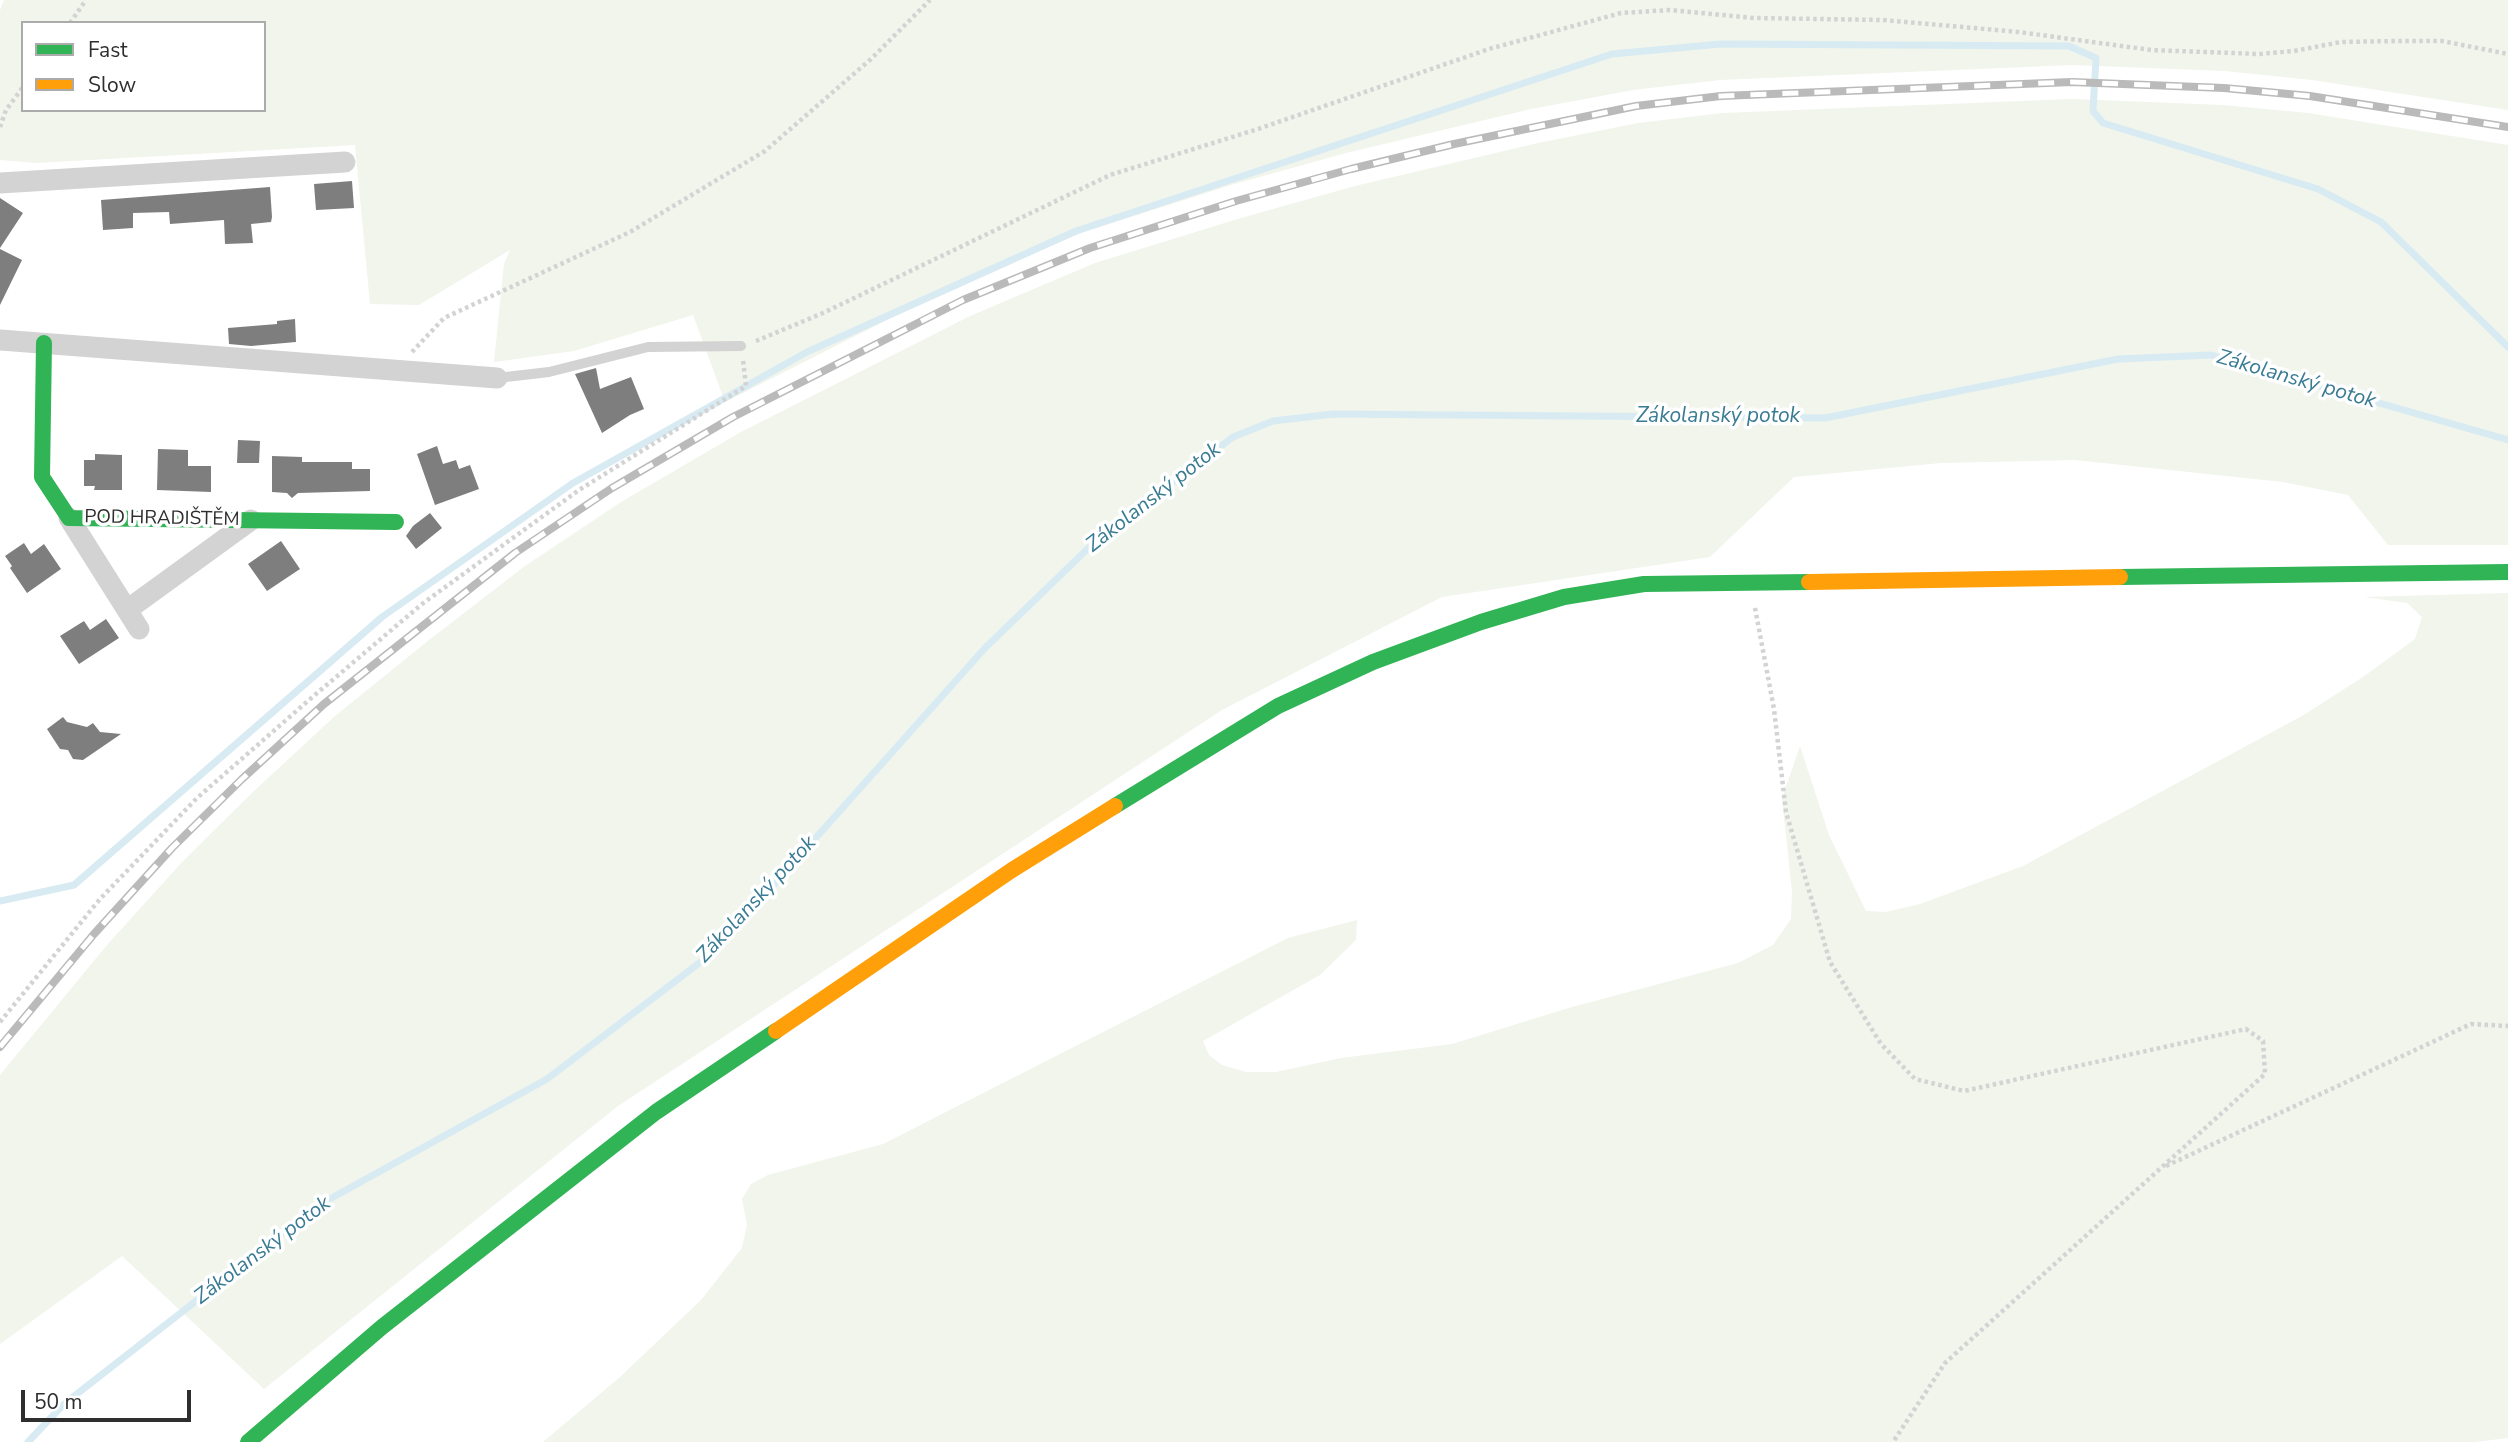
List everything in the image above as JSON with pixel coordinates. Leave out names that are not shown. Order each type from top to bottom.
[{"type":"main road","name":"POD HRADIŠTĚM","points":[[44,343],[42,477],[69,518],[396,522]]},
{"type":"main road","points":[[248,1442],[382,1327],[656,1112],[1012,870],[1278,706],[1373,662],[1481,622],[1564,597],[1644,584],[2508,572]]},
{"type":"street","points":[[0,183],[345,162]]},
{"type":"street","points":[[0,340],[497,378]]},
{"type":"street","points":[[69,518],[139,629]]},
{"type":"street","points":[[127,610],[251,520]]},
{"type":"lane","points":[[497,378],[549,372],[648,347],[741,346]]},
{"type":"path","points":[[71,21],[86,0]]},
{"type":"path","points":[[408,357],[444,318],[630,232],[765,151],[870,59],[930,0]]},
{"type":"path","points":[[741,346],[823,313],[1110,175],[1258,129],[1489,49],[1621,13],[1670,10],[1754,18],[1883,20],[2019,32],[2163,51],[2259,54],[2341,43],[2442,41],[2508,54]]},
{"type":"path","points":[[0,127],[6,110],[21,90]]},
{"type":"path","points":[[0,1022],[100,899],[197,798],[309,699],[422,604],[579,490],[746,386],[744,370]]},
{"type":"path","points":[[1751,583],[1774,709],[1786,812],[1830,962],[1881,1044],[1915,1079],[1964,1091],[2246,1029],[2263,1041],[2265,1074],[1945,1363],[1893,1442]]},
{"type":"path","points":[[2160,1169],[2471,1024],[2508,1026]]},
{"type":"shaded area","points":[[4,0],[2508,0],[2508,110],[2312,80],[2225,71],[2072,65],[1720,80],[1633,90],[1531,109],[1346,153],[1231,185],[1084,232],[956,285],[725,402],[693,315],[574,351],[494,362],[504,264],[510,250],[419,305],[370,304],[355,145],[37,163],[0,160],[0,10]]},
{"type":"shaded area","points":[[2072,99],[2223,105],[2308,113],[2508,145],[2508,545],[2388,545],[2348,495],[2283,482],[2075,460],[1941,463],[1794,477],[1710,557],[1442,597],[1222,710],[618,1106],[264,1389],[122,1256],[0,1344],[0,1075],[107,945],[184,860],[335,716],[525,566],[621,502],[741,432],[970,316],[1095,263],[1355,186],[1538,143],[1638,123],[1723,113]]},
{"type":"shaded area","points":[[2508,593],[2508,1438],[2475,1442],[543,1442],[620,1377],[701,1300],[742,1248],[747,1225],[742,1199],[751,1184],[768,1175],[883,1144],[1288,938],[1357,920],[1356,940],[1320,975],[1203,1041],[1209,1055],[1222,1065],[1246,1072],[1276,1072],[1341,1058],[1452,1044],[1572,1007],[1738,963],[1773,945],[1791,919],[1792,892],[1782,798],[1800,746],[1829,835],[1866,911],[1886,912],[1920,904],[2023,866],[2302,716],[2363,677],[2415,639],[2422,617],[2407,603],[2364,597]]},
{"type":"building","points":[[352,181],[354,208],[316,210],[314,184]]},
{"type":"building","points":[[270,187],[271,222],[251,224],[253,243],[225,244],[224,220],[170,224],[169,212],[133,213],[133,228],[103,230],[101,200]]},
{"type":"building","points":[[0,198],[23,213],[0,248]]},
{"type":"building","points":[[0,249],[22,260],[0,305]]},
{"type":"building","points":[[295,319],[296,342],[251,346],[229,344],[228,328],[277,324],[277,321]]},
{"type":"building","points":[[596,368],[600,389],[631,377],[644,409],[602,433],[575,374]]},
{"type":"building","points":[[238,440],[260,441],[259,463],[237,463]]},
{"type":"building","points":[[437,446],[443,464],[456,460],[459,469],[470,465],[479,489],[435,505],[417,454]]},
{"type":"building","points":[[158,449],[188,450],[188,466],[211,466],[211,492],[157,490]]},
{"type":"building","points":[[95,454],[122,455],[122,490],[94,490],[95,486],[84,486],[84,460],[95,460]]},
{"type":"building","points":[[272,456],[302,457],[302,462],[352,462],[352,469],[370,469],[370,491],[298,493],[292,498],[287,493],[272,492]]},
{"type":"building","points":[[430,513],[442,528],[416,549],[406,536],[413,526]]},
{"type":"building","points":[[281,541],[300,569],[267,591],[248,564]]},
{"type":"building","points":[[24,543],[31,554],[44,544],[61,569],[27,593],[5,556]]},
{"type":"building","points":[[106,619],[119,638],[79,664],[60,636],[84,621],[90,630]]},
{"type":"building","points":[[63,717],[67,722],[87,727],[93,723],[100,732],[121,734],[83,760],[73,759],[68,750],[60,749],[47,729]]},
{"type":"waterway","points":[[0,901],[74,885],[382,617],[573,483],[807,352],[1076,231],[1612,54],[1721,44],[2069,46],[2096,58],[2093,111],[2103,123],[2318,189],[2381,222],[2508,347]]},
{"type":"waterway","name":"Zákolanský potok","points":[[28,1442],[64,1404],[319,1205],[547,1079],[715,951],[985,648],[1103,534],[1233,437],[1273,421],[1333,414],[1825,418],[2118,359],[2211,355],[2508,440]]},
{"type":"railway","points":[[0,1047],[94,934],[172,848],[242,779],[324,704],[515,553],[612,488],[733,417],[963,300],[1090,248],[1236,201],[1454,144],[1636,106],[1721,96],[2072,82],[2224,88],[2310,96],[2508,127]]},
{"type":"traffic: fast","points":[[44,343],[42,477],[69,518],[396,522]]},
{"type":"traffic: fast","points":[[2120,577],[2508,572]]},
{"type":"traffic: fast","points":[[1115,806],[1278,706],[1373,662],[1481,622],[1564,597],[1644,584],[1809,582]]},
{"type":"traffic: fast","points":[[248,1442],[382,1327],[656,1112],[776,1031]]},
{"type":"traffic: slow","points":[[1809,582],[2120,577]]},
{"type":"traffic: slow","points":[[776,1031],[1012,870],[1115,806]]}]
